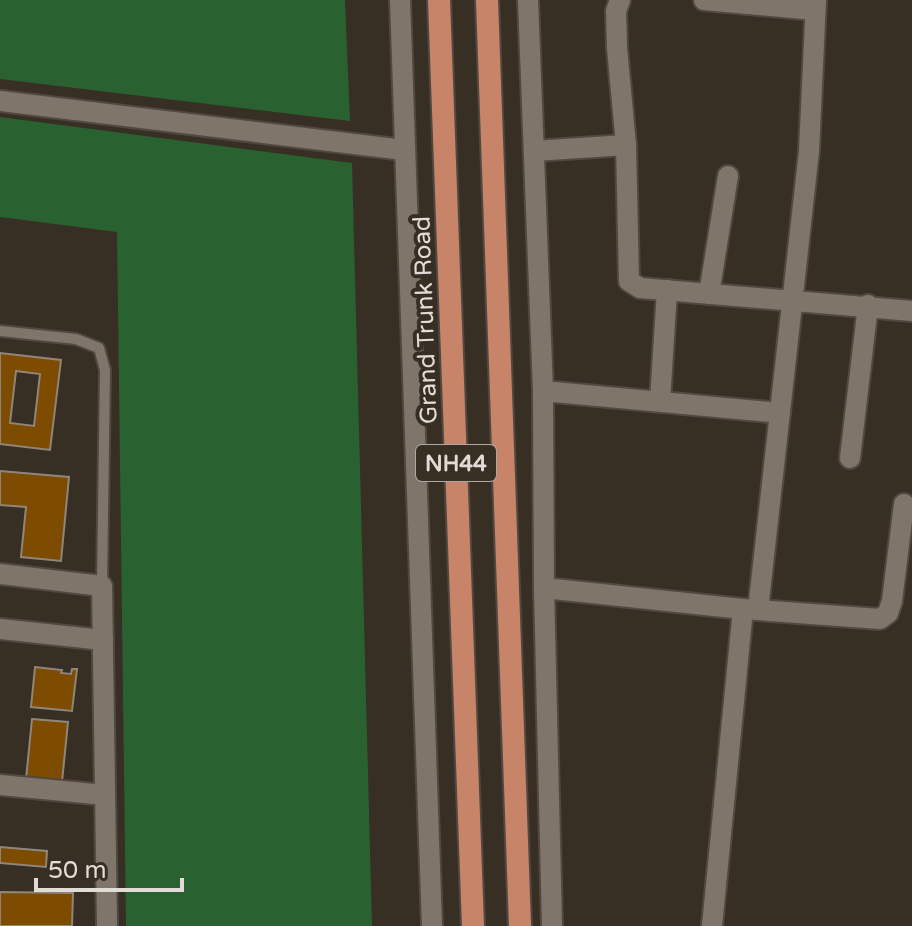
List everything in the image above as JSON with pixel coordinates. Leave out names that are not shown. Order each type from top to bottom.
[{"type":"highway","name":"Grand Trunk Road","points":[[439,0],[473,926]]},
{"type":"highway","name":"NH44","points":[[487,0],[520,926]]},
{"type":"street","points":[[400,0],[432,926]]},
{"type":"street","points":[[528,0],[543,391],[552,926]]},
{"type":"street","points":[[620,0],[616,11],[617,48],[626,145],[629,281],[640,288],[912,311]]},
{"type":"street","points":[[704,0],[816,5],[809,151],[780,413],[750,610],[712,926]]},
{"type":"street","points":[[0,101],[404,150]]},
{"type":"street","points":[[534,151],[626,145]]},
{"type":"street","points":[[709,294],[728,176]]},
{"type":"street","points":[[660,401],[667,290]]},
{"type":"street","points":[[850,458],[868,305]]},
{"type":"street","points":[[543,391],[780,413]]},
{"type":"street","points":[[544,588],[750,610],[880,619],[888,613],[892,601],[904,504]]},
{"type":"street","points":[[0,574],[102,586],[107,926]]},
{"type":"street","points":[[0,629],[103,640]]},
{"type":"street","points":[[0,785],[105,795]]},
{"type":"lane","points":[[0,331],[76,339],[99,348],[105,370],[102,586]]},
{"type":"green space","points":[[0,0],[345,0],[350,121],[0,79]]},
{"type":"green space","points":[[0,117],[352,163],[372,926],[126,926],[117,232],[0,217]]},
{"type":"building","points":[[0,353],[61,360],[50,450],[0,444]],"holes":[[[16,371],[40,374],[34,426],[10,423]]]},
{"type":"building","points":[[0,471],[69,477],[61,561],[21,557],[26,507],[0,505]]},
{"type":"building","points":[[35,667],[71,674],[72,669],[77,669],[72,711],[31,707]]},
{"type":"building","points":[[32,719],[68,722],[62,782],[26,779]]},
{"type":"building","points":[[0,847],[47,851],[46,867],[0,863]]},
{"type":"building","points":[[0,892],[73,893],[72,926],[0,926]]}]
